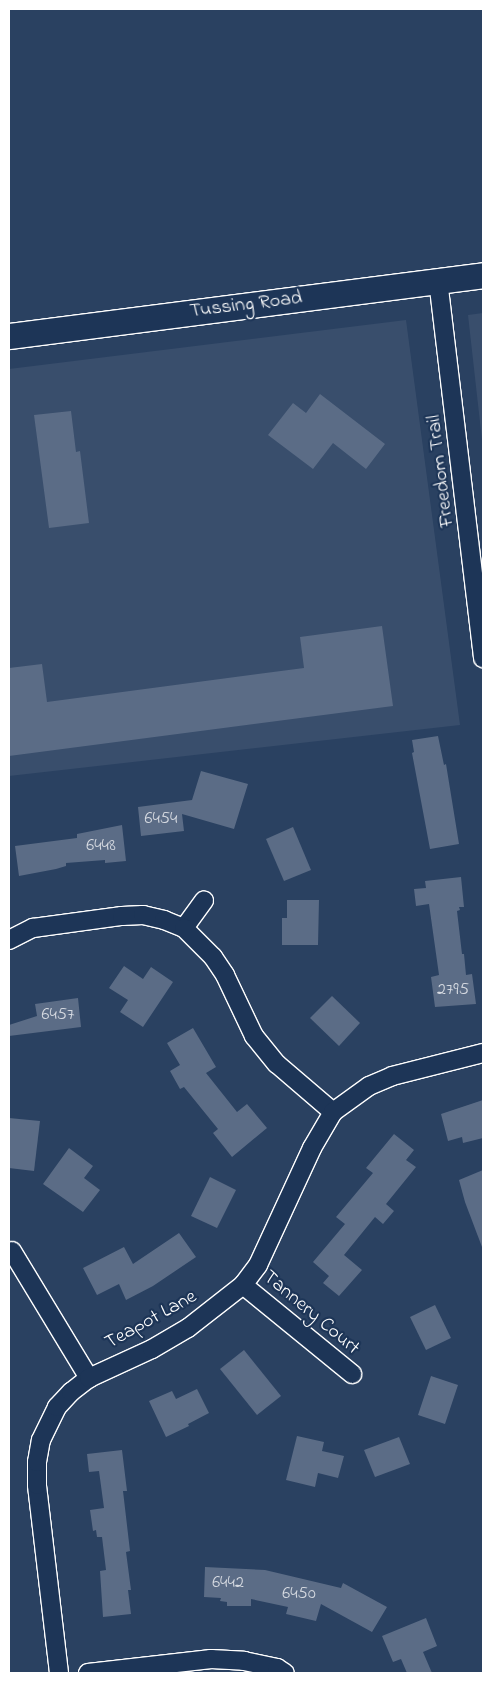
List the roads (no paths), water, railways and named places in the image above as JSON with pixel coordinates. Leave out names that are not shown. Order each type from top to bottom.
[{"type":"main road","name":"Tussing Road","points":[[9,336],[483,275]]},
{"type":"street","name":"Freedom Trail","points":[[438,280],[483,658]]},
{"type":"street","points":[[184,928],[204,900]]},
{"type":"street","points":[[9,940],[33,928],[122,916],[143,915],[164,920],[184,928],[214,957],[225,975],[254,1036],[277,1064],[334,1112]]},
{"type":"street","name":"Teapot Lane","points":[[59,1673],[37,1485],[37,1462],[41,1440],[57,1407],[71,1392],[89,1378],[152,1348],[188,1328],[244,1285],[258,1265],[312,1148],[334,1112],[369,1086],[384,1079],[483,1053]]},
{"type":"street","points":[[12,1251],[89,1378]]},
{"type":"street","name":"Tannery Court","points":[[244,1285],[352,1374]]},
{"type":"street","points":[[88,1673],[211,1659],[244,1661],[277,1668],[285,1673]]}]
